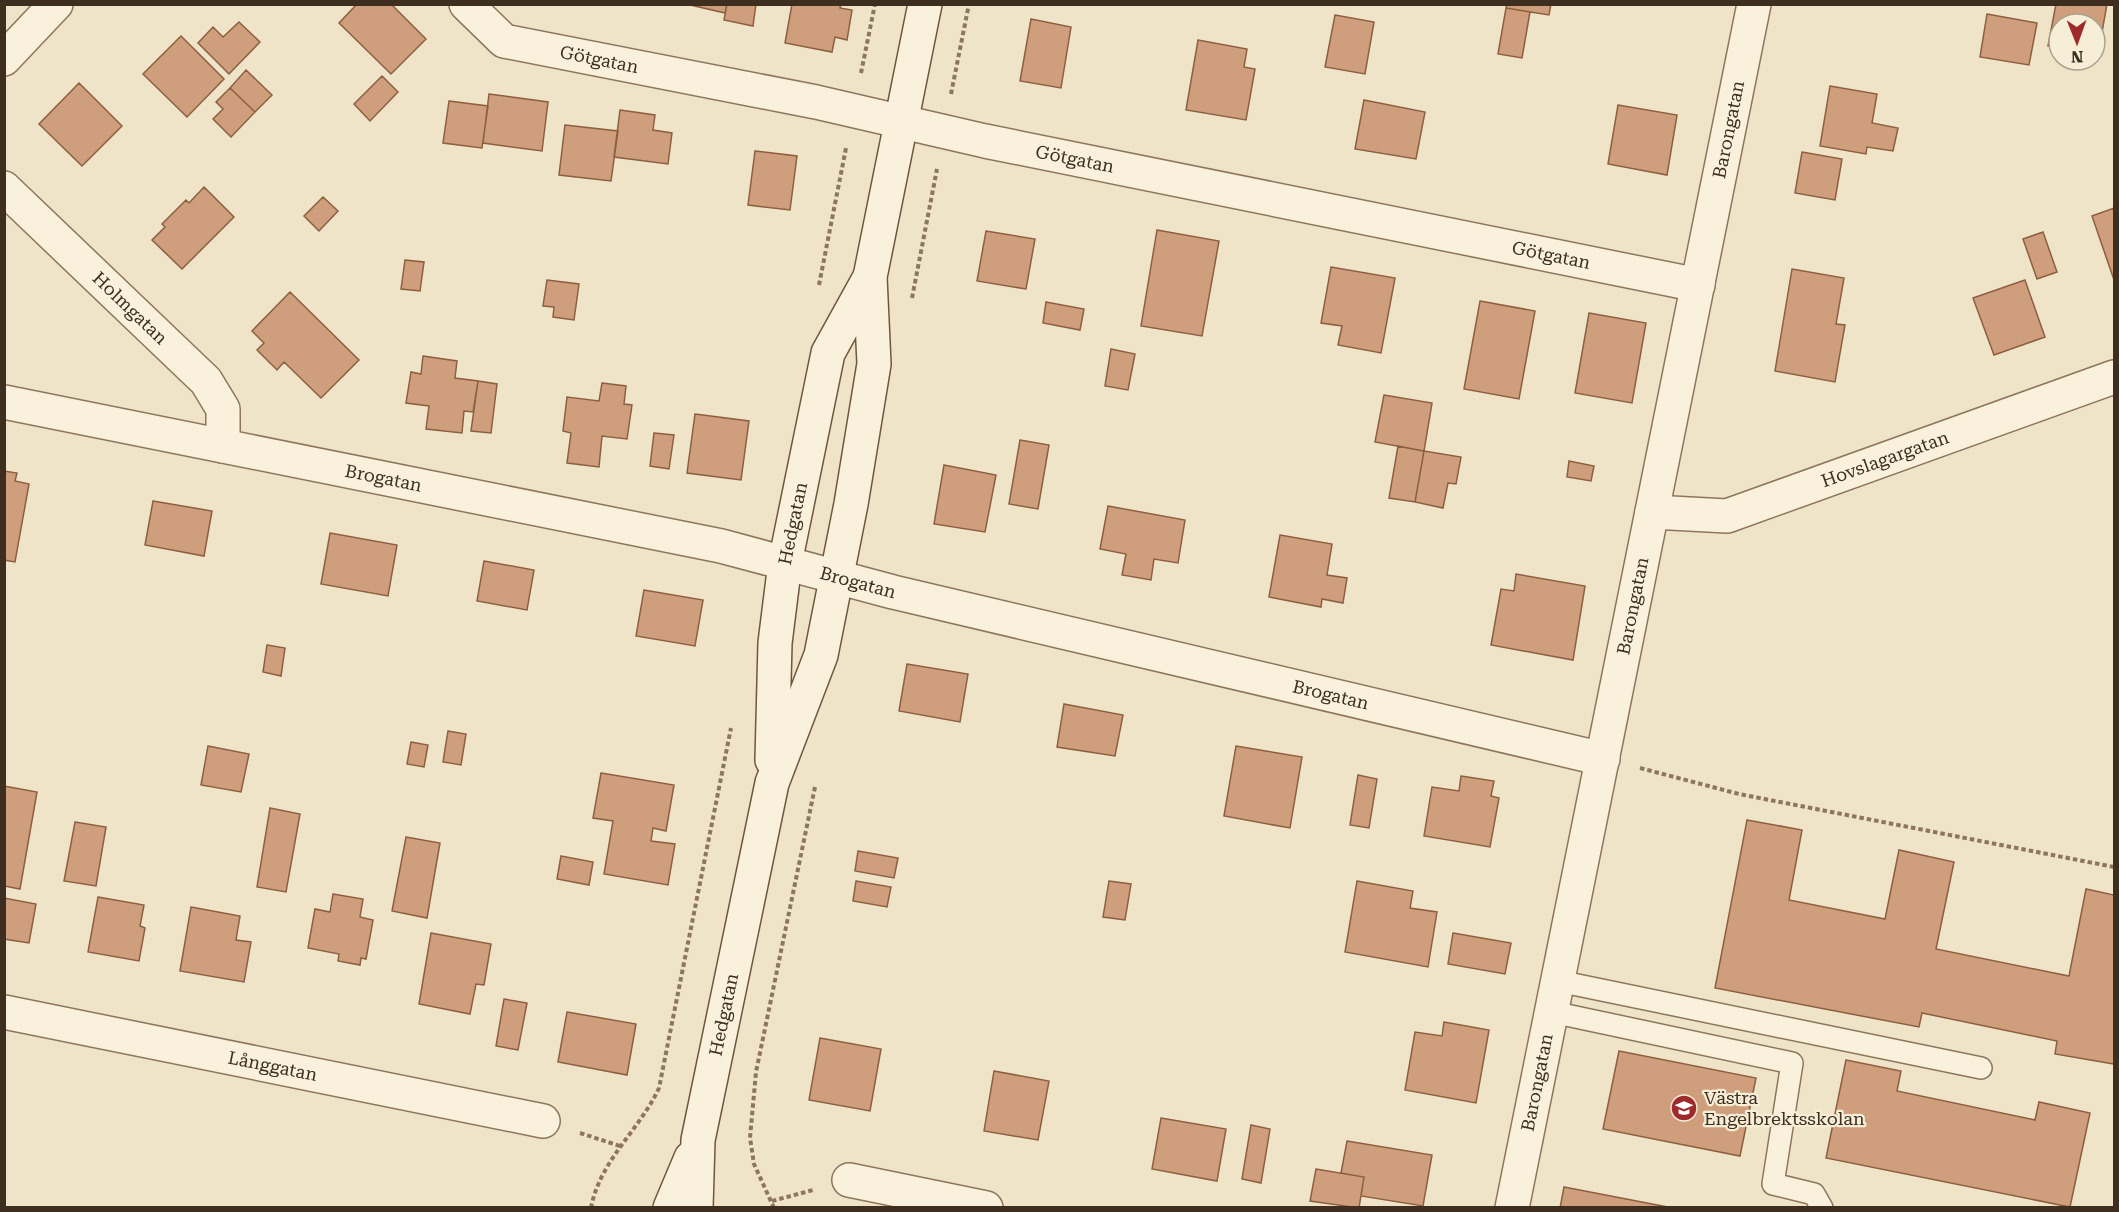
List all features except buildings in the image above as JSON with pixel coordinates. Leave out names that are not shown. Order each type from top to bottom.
[{"type":"street","points":[[4,59],[56,4]]},
{"type":"street","name":"Götgatan","points":[[466,4],[504,41],[1698,285]]},
{"type":"street","name":"Hedgatan","points":[[696,1208],[698,1140],[772,783],[821,655],[837,577],[874,364],[870,277],[925,4]]},
{"type":"street","name":"Barongatan","points":[[1512,1208],[1754,4]]},
{"type":"street","name":"Holmgatan","points":[[4,188],[206,381],[223,408],[223,446]]},
{"type":"street","name":"Hedgatan","points":[[772,783],[775,643],[785,563],[828,353],[870,277]]},
{"type":"street","name":"Hovslagargatan","points":[[1652,512],[1727,516],[2115,377]]},
{"type":"street","name":"Brogatan","points":[[4,402],[721,546],[837,577],[1603,759]]},
{"type":"street","name":"Långgatan","points":[[4,1012],[543,1121]]},
{"type":"street","name":"Hedgatan","points":[[670,1208],[698,1140]]},
{"type":"street","points":[[849,1180],[986,1208]]},
{"type":"lane","points":[[1555,996],[1981,1068]]},
{"type":"lane","points":[[1555,996],[1792,1063],[1773,1184],[1814,1194],[1822,1208]]},
{"type":"path","points":[[854,111],[875,4]]},
{"type":"path","points":[[949,106],[969,4]]},
{"type":"path","points":[[591,1208],[606,1165],[650,1107],[659,1088],[733,719]]},
{"type":"path","points":[[1603,759],[1739,794],[2115,867]]},
{"type":"path","points":[[774,1208],[754,1164],[750,1138],[756,1072],[816,782]]},
{"type":"place","name":"Västra Engelbrektsskolan","points":[[1684,1108]]}]
